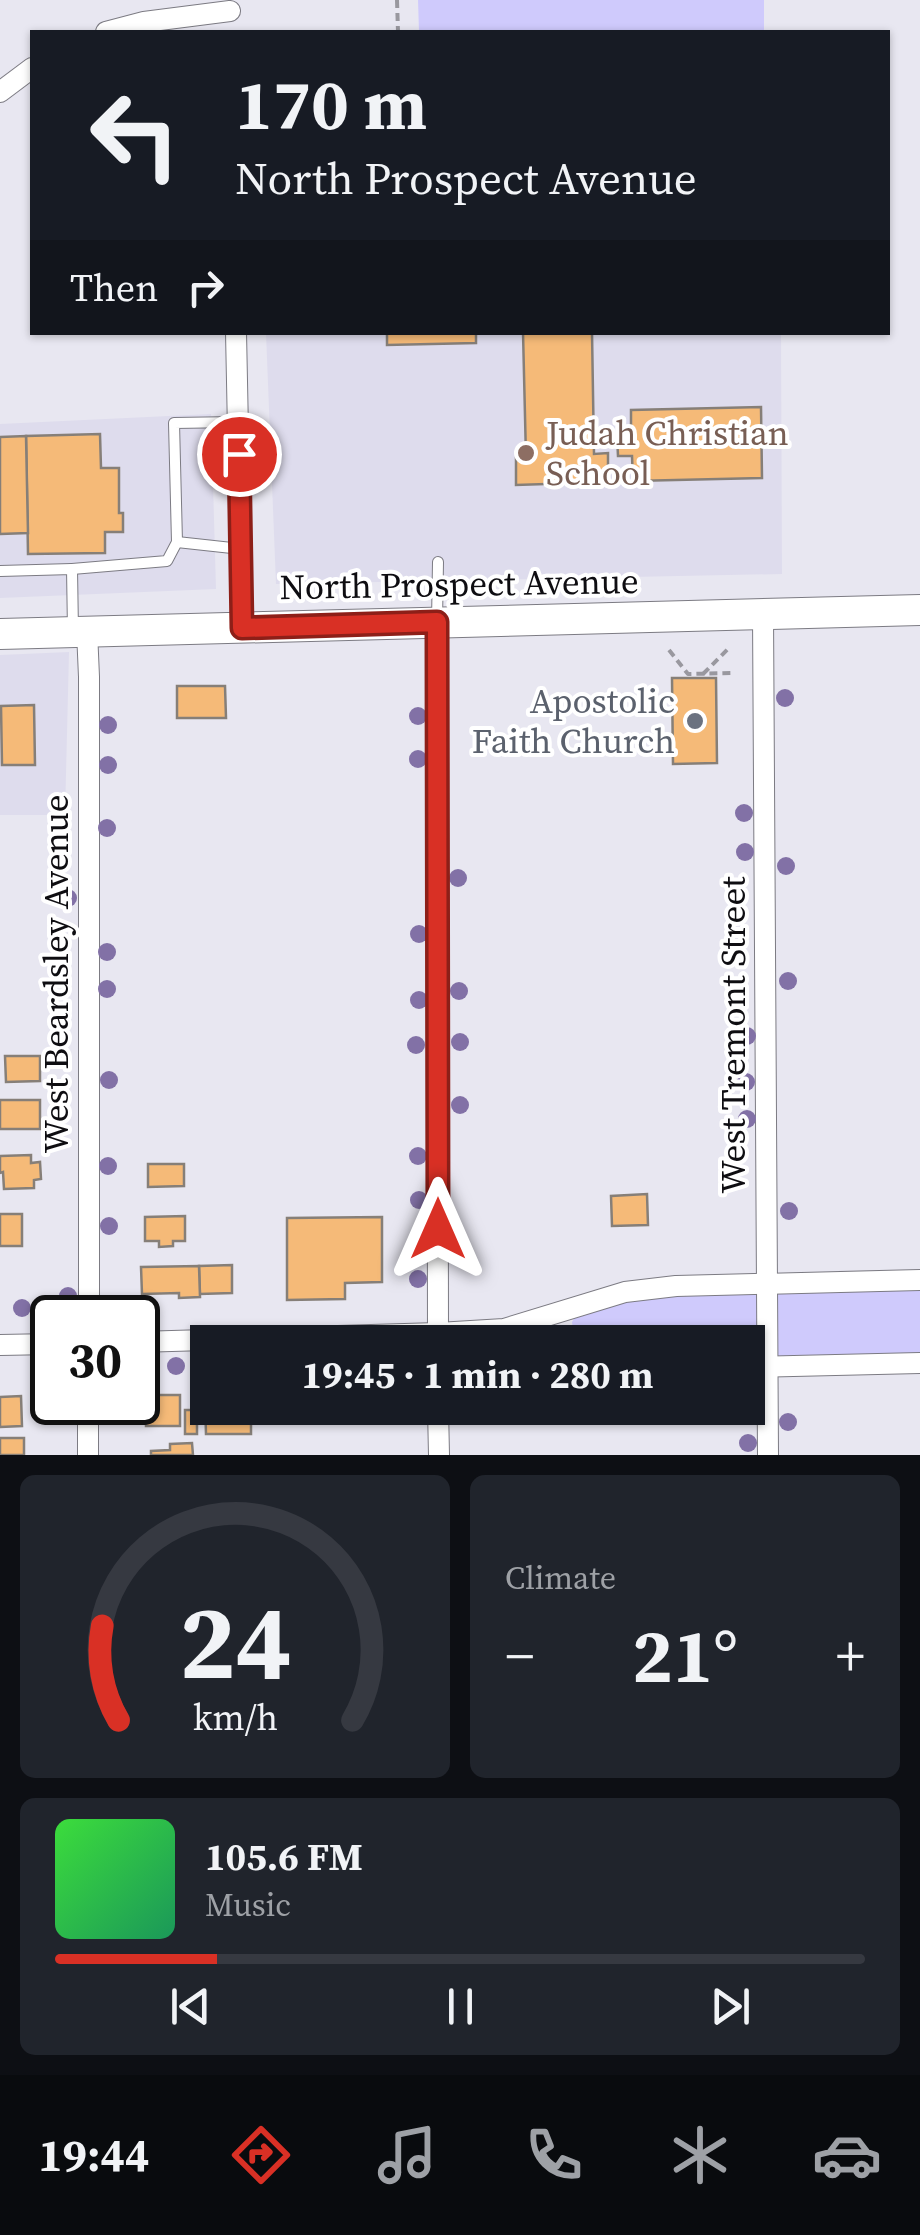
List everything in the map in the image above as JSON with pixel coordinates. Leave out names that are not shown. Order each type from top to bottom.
[{"type":"main road","name":"North Prospect Avenue","points":[[0,634],[920,610]]},
{"type":"street","points":[[114,30],[144,22],[231,14]]},
{"type":"street","points":[[0,92],[30,70]]},
{"type":"street","points":[[236,335],[242,628]]},
{"type":"street","name":"West Tremont Street","points":[[762,1325],[767,1284],[763,614]]},
{"type":"street","points":[[437,622],[438,1325]]},
{"type":"street","name":"West Beardsley Avenue","points":[[80,632],[89,677],[88,1295]]},
{"type":"street","points":[[517,1325],[625,1292],[676,1286],[920,1280]]},
{"type":"street","points":[[160,1342],[190,1341]]},
{"type":"street","points":[[0,1345],[30,1344]]},
{"type":"street","points":[[765,1367],[920,1364]]},
{"type":"street","points":[[88,1425],[88,1455]]},
{"type":"street","points":[[438,1425],[438,1455]]},
{"type":"street","name":"West Tremont Street","points":[[764,1425],[768,1455]]},
{"type":"lane","points":[[0,571],[167,560],[177,542],[174,423],[238,422]]},
{"type":"lane","points":[[177,542],[242,549]]},
{"type":"lane","points":[[437,622],[438,562]]},
{"type":"lane","points":[[72,569],[80,632]]},
{"type":"path","points":[[397,0],[398,30]]},
{"type":"path","points":[[704,674],[728,649]]},
{"type":"path","points":[[670,650],[688,674],[734,674]]},
{"type":"shaded area","points":[[418,0],[764,0],[764,30],[419,30]]},
{"type":"shaded area","name":"Judah Christian School","points":[[266,335],[781,335],[782,574],[276,584]]},
{"type":"shaded area","points":[[211,414],[216,589],[0,598],[0,424]]},
{"type":"shaded area","points":[[69,652],[65,815],[0,815],[0,655]]},
{"type":"shaded area","points":[[920,1289],[920,1354],[765,1357],[765,1325],[572,1325],[575,1317],[625,1302],[681,1296]]},
{"type":"building","points":[[387,335],[476,335],[476,343],[387,345]]},
{"type":"building","points":[[523,335],[592,335],[594,454],[608,453],[608,482],[516,485],[516,458],[526,458]]},
{"type":"building","points":[[761,407],[762,478],[633,481],[632,456],[618,456],[617,435],[631,435],[631,410]]},
{"type":"building","points":[[100,434],[101,468],[119,468],[123,532],[105,532],[105,553],[28,554],[26,436]]},
{"type":"building","points":[[26,436],[28,533],[0,534],[0,437]]},
{"type":"building","name":"Apostolic Faith Church","points":[[672,678],[716,678],[717,763],[673,764]]},
{"type":"building","points":[[177,686],[225,686],[226,718],[177,718]]},
{"type":"building","points":[[34,705],[35,765],[2,765],[1,706]]},
{"type":"building","points":[[5,1056],[40,1056],[40,1081],[6,1082]]},
{"type":"building","points":[[0,1100],[40,1100],[40,1129],[0,1129]]},
{"type":"building","points":[[31,1155],[31,1163],[40,1162],[41,1179],[34,1180],[34,1188],[4,1189],[0,1156]]},
{"type":"building","points":[[148,1164],[184,1164],[184,1186],[148,1187]]},
{"type":"building","points":[[647,1194],[648,1225],[612,1226],[611,1196]]},
{"type":"building","points":[[0,1214],[22,1214],[22,1246],[0,1246]]},
{"type":"building","points":[[185,1216],[185,1241],[159,1247],[159,1241],[145,1241],[145,1217]]},
{"type":"building","points":[[382,1217],[382,1282],[345,1283],[345,1299],[287,1300],[287,1218]]},
{"type":"building","points":[[232,1265],[232,1293],[200,1294],[199,1266]]},
{"type":"building","points":[[199,1266],[200,1297],[142,1294],[141,1267]]},
{"type":"building","points":[[160,1395],[180,1395],[180,1426],[146,1426],[160,1425]]},
{"type":"building","points":[[21,1396],[22,1426],[0,1427],[0,1397]]},
{"type":"building","points":[[185,1410],[190,1410],[190,1425],[197,1425],[197,1434],[185,1434]]},
{"type":"building","points":[[206,1425],[251,1425],[251,1434],[206,1434]]},
{"type":"building","points":[[0,1438],[24,1438],[24,1455],[0,1455]]},
{"type":"building","points":[[192,1443],[193,1455],[151,1455],[151,1451],[170,1450],[170,1444]]},
{"type":"place","name":"Judah Christian School","points":[[526,453]]},
{"type":"place","name":"Apostolic Faith Church","points":[[695,721]]},
{"type":"route","points":[[239,454],[242,628],[437,622],[438,1229]]}]
